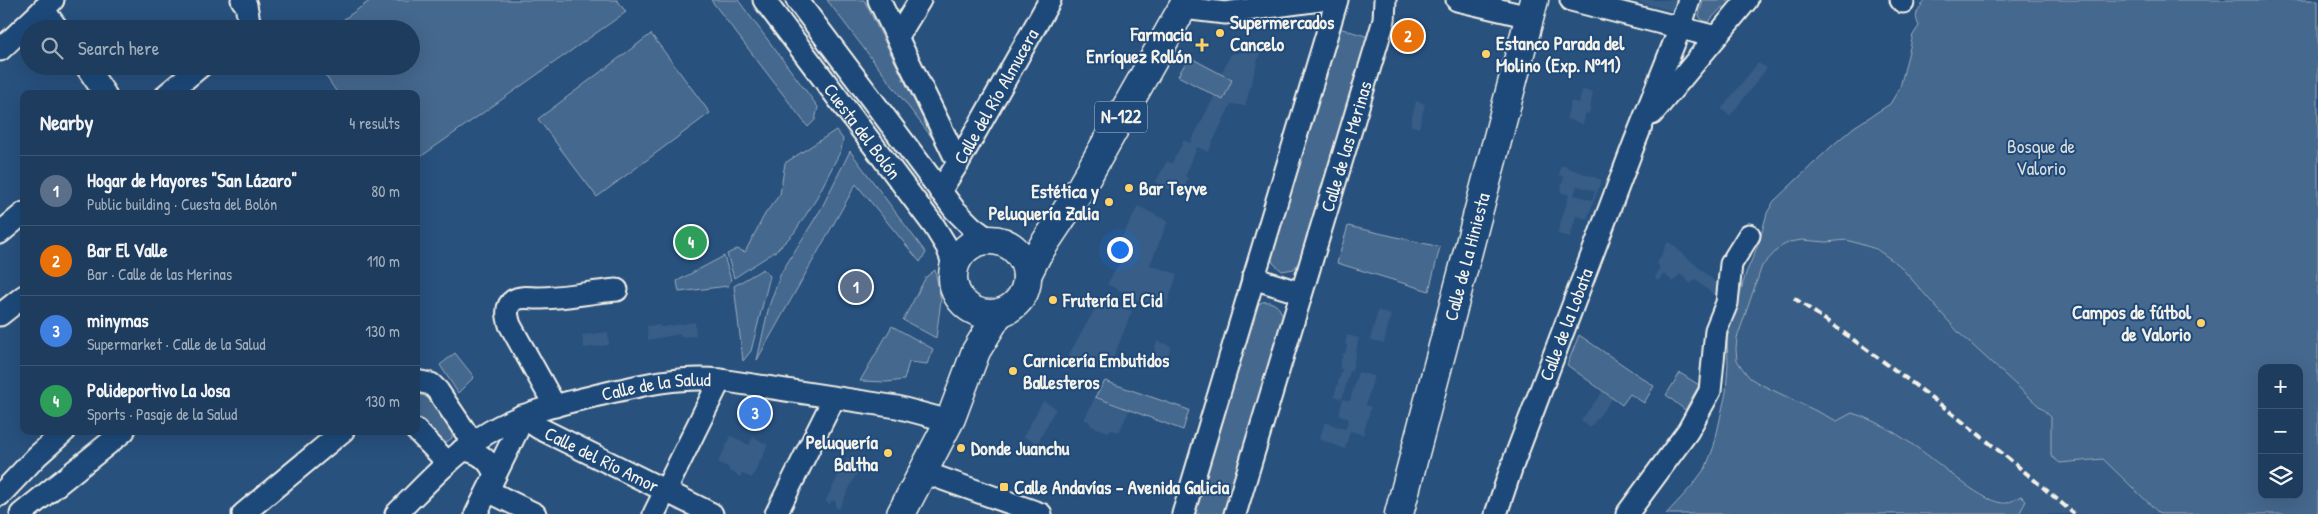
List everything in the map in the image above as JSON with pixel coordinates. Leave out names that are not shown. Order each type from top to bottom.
[{"type":"main road","name":"N-122","points":[[901,514],[951,418],[967,372],[985,334],[999,313],[1011,308],[1020,299],[1026,288],[1028,275],[1037,255],[1058,226],[1185,4]]},
{"type":"main road","name":"Calle de La Hiniesta","points":[[1399,514],[1532,8]]},
{"type":"main road","name":"N-122","points":[[967,372],[970,338],[964,303],[956,291],[953,280],[954,266],[961,253],[968,246],[1036,240],[1058,226]]},
{"type":"main road","points":[[999,242],[1021,255],[1028,275]]},
{"type":"main road","points":[[964,303],[975,311],[986,314],[999,313]]},
{"type":"street","points":[[242,0],[246,5],[247,20]]},
{"type":"street","name":"Cuesta del Bolón","points":[[764,0],[934,226],[948,247],[954,266]]},
{"type":"street","name":"Cuesta del Bolón","points":[[797,0],[962,218],[999,242]]},
{"type":"street","points":[[878,0],[958,163]]},
{"type":"street","points":[[897,38],[920,0]]},
{"type":"street","name":"Calle del Río Almucera","points":[[940,191],[958,163],[1050,0]]},
{"type":"street","points":[[1185,4],[1225,13],[1320,0]]},
{"type":"street","points":[[1183,514],[1336,0]]},
{"type":"street","name":"Calle de las Merinas","points":[[1235,514],[1381,29],[1385,0]]},
{"type":"street","points":[[1456,0],[1532,8]]},
{"type":"street","points":[[1570,0],[1716,37]]},
{"type":"street","name":"Calle de la Lobata","points":[[1499,513],[1512,466],[1680,28],[1689,0]]},
{"type":"street","name":"Calle de la Lobata","points":[[1638,135],[1747,0]]},
{"type":"street","points":[[32,20],[48,5],[54,20]]},
{"type":"street","points":[[0,50],[20,31]]},
{"type":"street","points":[[92,75],[102,90]]},
{"type":"street","points":[[172,90],[190,75]]},
{"type":"street","points":[[0,233],[20,216]]},
{"type":"street","points":[[1628,514],[1688,431],[1710,391],[1715,338],[1727,303],[1731,264],[1749,235]]},
{"type":"street","points":[[1253,278],[1301,293]]},
{"type":"street","points":[[555,406],[510,325],[507,316],[508,307],[513,301],[521,298],[554,297],[617,290]]},
{"type":"street","points":[[0,315],[20,299]]},
{"type":"street","name":"Calle de la Salud","points":[[396,514],[461,452],[520,416],[664,381],[696,378],[720,380],[911,410],[939,419],[951,418]]},
{"type":"street","points":[[654,514],[720,380]]},
{"type":"street","points":[[420,381],[434,387],[461,452]]},
{"type":"street","points":[[776,514],[834,398]]},
{"type":"street","points":[[476,514],[517,431],[520,416]]},
{"type":"street","name":"Calle del Río Amor","points":[[520,416],[539,428],[712,514]]},
{"type":"street","points":[[420,432],[461,452],[473,452],[483,457],[489,463],[492,483],[535,514]]},
{"type":"street","points":[[0,495],[37,456],[61,435]]},
{"type":"street","points":[[21,514],[119,435]]},
{"type":"street","points":[[243,514],[338,435]]},
{"type":"street","points":[[923,472],[1041,514]]},
{"type":"shaded area","points":[[1629,0],[1676,0],[1673,11]]},
{"type":"shaded area","points":[[1261,49],[1245,106],[1231,104],[1208,152],[1197,147],[1185,177],[1188,178],[1182,195],[1155,183],[1167,161],[1172,163],[1184,140],[1190,143],[1215,95],[1223,99],[1232,80],[1221,74],[1231,54]]},
{"type":"shaded area","points":[[1758,63],[1767,68],[1730,116],[1721,109]]},
{"type":"shaded area","points":[[1582,90],[1593,92],[1589,114],[1586,113],[1583,124],[1566,119],[1571,101],[1579,103]]},
{"type":"shaded area","points":[[1416,101],[1425,104],[1419,128],[1410,125]]},
{"type":"shaded area","points":[[1561,165],[1602,180],[1587,219],[1576,216],[1570,237],[1557,234],[1569,195],[1560,192],[1564,177],[1559,175]],"holes":[[[1577,186],[1595,191],[1592,200],[1574,195]]]},
{"type":"shaded area","points":[[1138,206],[1168,221],[1150,265],[1177,274],[1166,309],[1137,300],[1107,284],[1123,257],[1114,252]]},
{"type":"shaded area","points":[[1802,240],[1826,242],[1848,240],[1888,256],[1910,276],[1959,333],[2051,417],[2051,456],[2060,463],[2103,459],[2160,514],[2019,514],[2026,501],[1998,502],[1969,488],[1922,451],[1885,427],[1837,421],[1795,402],[1750,378],[1737,360],[1737,338],[1762,266],[1780,247],[1790,242]]},
{"type":"shaded area","points":[[1668,241],[1724,289],[1717,298],[1695,279],[1691,284],[1680,274],[1673,282],[1664,274],[1658,281],[1655,278],[1660,267],[1657,264]]},
{"type":"shaded area","points":[[1100,300],[1132,311],[1107,374],[1068,356]]},
{"type":"shaded area","points":[[1378,310],[1391,315],[1384,343],[1370,340]]},
{"type":"shaded area","points":[[695,322],[696,336],[680,337],[680,334],[648,340],[647,326],[660,325],[661,327]]},
{"type":"shaded area","points":[[608,332],[609,345],[584,348],[582,335]]},
{"type":"shaded area","points":[[1347,335],[1359,338],[1352,371],[1350,371],[1342,399],[1334,396],[1342,369],[1339,368],[1343,353],[1345,354]]},
{"type":"shaded area","points":[[1157,341],[1171,346],[1165,365],[1151,360]]},
{"type":"shaded area","points":[[1358,372],[1374,376],[1366,405],[1371,407],[1363,435],[1350,431],[1345,449],[1319,439],[1325,422],[1345,429],[1349,419],[1339,415],[1343,399],[1350,401]]},
{"type":"shaded area","points":[[1603,391],[1613,398],[1590,428],[1581,420]]},
{"type":"shaded area","points":[[1095,397],[1129,411],[1119,432],[1112,430],[1108,432],[1091,426],[1089,421],[1084,420]]},
{"type":"shaded area","points":[[1043,401],[1056,408],[1038,443],[1023,437]]},
{"type":"shaded area","points":[[731,436],[749,445],[753,437],[768,445],[752,478],[742,474],[740,477],[718,462]]},
{"type":"shaded area","points":[[847,458],[861,465],[839,509],[835,507],[836,502],[832,500],[830,504],[825,502]]},
{"type":"green space","points":[[371,0],[617,0],[626,12],[420,157],[420,90],[335,90],[325,75],[420,75],[420,20],[343,20]]},
{"type":"green space","points":[[711,0],[738,0],[818,107],[815,120],[808,127]]},
{"type":"green space","points":[[827,0],[864,0],[933,139]]},
{"type":"green space","points":[[1703,0],[1729,0],[1708,22],[1703,21],[1699,16]]},
{"type":"green space","name":"Bosque de Valorio","points":[[1926,0],[2318,0],[2318,514],[2160,514],[2103,459],[2060,463],[2051,456],[2051,417],[1959,333],[1899,265],[1876,249],[1847,240],[1826,242],[1802,240],[1790,242],[1780,247],[1762,266],[1737,338],[1737,360],[1750,378],[1837,421],[1852,413],[1880,425],[1906,440],[1987,498],[2007,503],[2021,496],[2026,501],[2019,514],[1666,514],[1691,487],[1706,467],[1714,446],[1726,392],[1727,338],[1746,273],[1759,243],[1767,213],[1774,201],[1833,145],[1854,127],[1890,104],[1900,87],[1913,35],[1919,26],[1916,18],[1917,12]]},
{"type":"green space","points":[[1339,28],[1369,37],[1300,260],[1294,269],[1282,271],[1273,263],[1271,257]]},
{"type":"green space","points":[[651,34],[710,113],[597,197],[538,119]]},
{"type":"green space","points":[[1189,57],[1232,80],[1223,100],[1178,76]]},
{"type":"green space","points":[[836,130],[843,139],[841,150],[815,201],[794,233],[776,251],[734,278],[727,254],[737,249],[745,252],[765,214],[780,194],[785,163]]},
{"type":"green space","points":[[850,151],[926,253],[920,262],[856,184],[757,360],[769,306],[781,273],[821,209]]},
{"type":"green space","points":[[1348,226],[1440,247],[1429,291],[1337,263]]},
{"type":"green space","points":[[724,256],[731,280],[728,286],[679,292],[677,281]]},
{"type":"green space","points":[[763,269],[770,276],[751,351],[743,361],[734,286]]},
{"type":"green space","points":[[935,270],[941,300],[936,338],[903,320],[926,277]]},
{"type":"green space","points":[[1262,302],[1270,302],[1276,305],[1283,318],[1226,514],[1193,514],[1255,307]]},
{"type":"green space","points":[[892,326],[933,349],[927,364],[909,362],[904,380],[887,382],[860,381]]},
{"type":"green space","points":[[1579,335],[1654,386],[1644,403],[1630,394],[1622,405],[1567,365]]},
{"type":"green space","points":[[455,353],[474,377],[458,393],[440,365]]},
{"type":"green space","points":[[1680,373],[1699,385],[1685,410],[1666,395]]},
{"type":"green space","points":[[1105,381],[1189,410],[1183,430],[1095,397]]},
{"type":"green space","points":[[420,395],[425,396],[436,405],[450,426],[452,438],[444,444],[420,427]]},
{"type":"railway","points":[[1794,298],[1937,402],[2074,514]]},
{"type":"place","name":"Supermercados Cancelo","points":[[1220,33]]},
{"type":"place","name":"Bar El Valle","points":[[1408,36]]},
{"type":"place","name":"Farmacia Enríquez Rollón","points":[[1202,45]]},
{"type":"place","name":"Estanco Parada del Molino (Exp. Nº11)","points":[[1486,54]]},
{"type":"place","name":"Bar Teyve","points":[[1129,188]]},
{"type":"place","name":"Estética y Peluquería Zalia","points":[[1109,202]]},
{"type":"place","name":"Polideportivo La Josa","points":[[691,242]]},
{"type":"place","name":"Hogar de Mayores \"San Lázaro\"","points":[[856,287]]},
{"type":"place","name":"Frutería El Cid","points":[[1053,300]]},
{"type":"place","name":"Campos de fútbol de Valorio","points":[[2201,323]]},
{"type":"place","name":"Carnicería Embutidos Ballesteros","points":[[1013,371]]},
{"type":"place","name":"minymas","points":[[755,413]]},
{"type":"place","name":"Donde Juanchu","points":[[961,448]]},
{"type":"place","name":"Peluquería Baltha","points":[[888,453]]},
{"type":"place","name":"Calle Andavías - Avenida Galicia","points":[[1004,487]]}]
